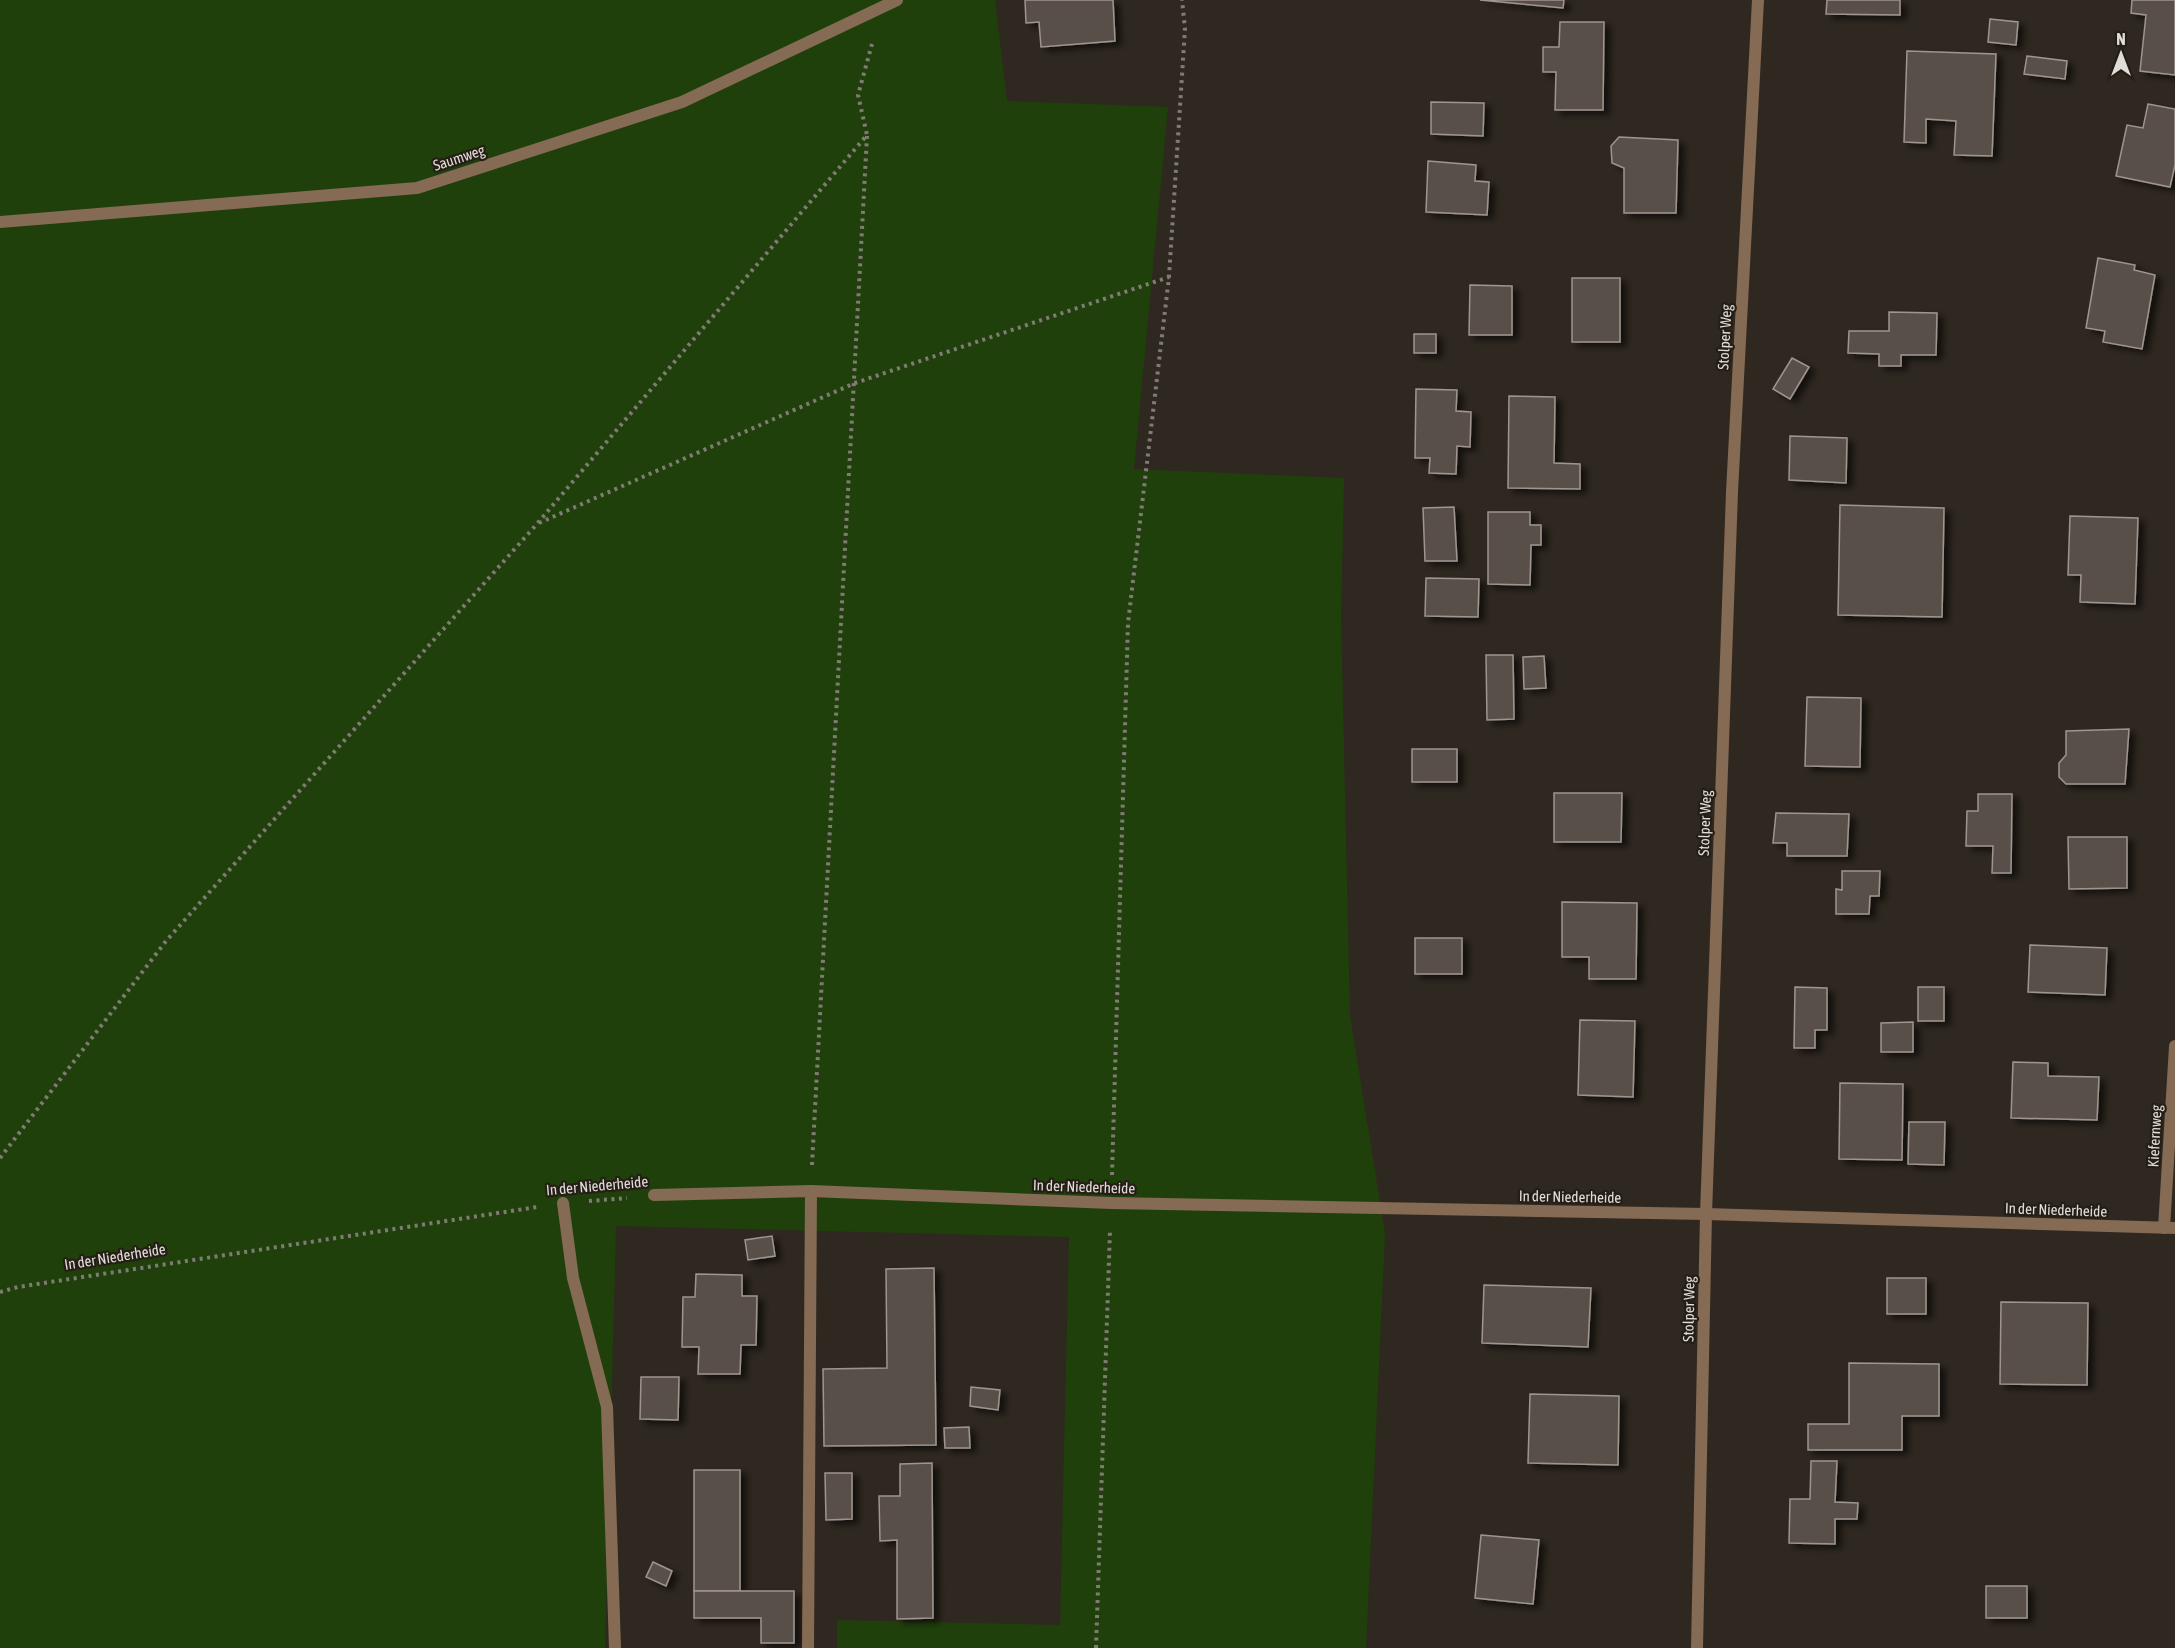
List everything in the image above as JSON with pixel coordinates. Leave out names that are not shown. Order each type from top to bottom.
[{"type":"street","name":"Saumweg","points":[[0,222],[417,188],[682,102],[897,0]]},
{"type":"street","name":"Stolper Weg","points":[[1697,1648],[1706,1214],[1732,492],[1758,0]]},
{"type":"street","name":"Kiefernweg","points":[[2170,1228],[2175,1046]]},
{"type":"street","name":"In der Niederheide","points":[[654,1196],[811,1191],[1111,1203],[1706,1214],[2170,1228]]},
{"type":"street","points":[[808,1648],[811,1191]]},
{"type":"street","points":[[563,1203],[573,1278],[607,1407],[615,1648]]},
{"type":"path","points":[[1096,1645],[1128,623],[1169,277],[1185,29],[1182,0]]},
{"type":"path","points":[[811,1191],[867,135],[858,95],[881,9]]},
{"type":"path","points":[[0,1158],[166,941],[536,525],[867,135]]},
{"type":"path","points":[[536,525],[855,383],[1169,277]]},
{"type":"path","name":"In der Niederheide","points":[[0,1292],[563,1203],[654,1196]]},
{"type":"green space","points":[[0,0],[995,0],[1007,101],[1168,107],[1134,469],[1344,478],[1341,617],[1350,1016],[1385,1233],[1366,1648],[837,1648],[837,1620],[1060,1625],[1069,1237],[616,1226],[605,1648],[0,1648]]},
{"type":"building","points":[[1025,0],[1113,0],[1115,41],[1041,47],[1039,22],[1026,23]]},
{"type":"building","points":[[1480,0],[1564,0],[1563,8]]},
{"type":"building","points":[[1827,0],[1900,0],[1900,15],[1826,14]]},
{"type":"building","points":[[2132,0],[2175,0],[2175,75],[2140,71],[2146,15],[2131,13]]},
{"type":"building","points":[[1990,19],[2018,22],[2016,45],[1988,42]]},
{"type":"building","points":[[1560,22],[1604,22],[1603,110],[1555,110],[1556,72],[1543,72],[1543,47],[1559,47]]},
{"type":"building","points":[[1907,51],[1996,54],[1992,156],[1954,155],[1956,121],[1926,119],[1926,143],[1904,142]]},
{"type":"building","points":[[2027,56],[2067,61],[2065,79],[2024,74]]},
{"type":"building","points":[[1431,102],[1484,103],[1483,136],[1431,134]]},
{"type":"building","points":[[2148,104],[2175,109],[2175,165],[2170,187],[2116,176],[2127,125],[2143,128]]},
{"type":"building","points":[[1619,137],[1678,140],[1676,213],[1624,213],[1624,168],[1612,163],[1611,146]]},
{"type":"building","points":[[1428,161],[1476,165],[1475,181],[1489,182],[1487,215],[1426,212]]},
{"type":"building","points":[[2098,258],[2135,265],[2134,270],[2155,275],[2142,349],[2103,342],[2105,331],[2086,328]]},
{"type":"building","points":[[1572,278],[1620,278],[1620,342],[1572,342]]},
{"type":"building","points":[[1470,285],[1512,286],[1512,335],[1469,335]]},
{"type":"building","points":[[1889,312],[1937,313],[1936,355],[1901,355],[1901,366],[1879,366],[1879,354],[1848,353],[1849,331],[1889,331]]},
{"type":"building","points":[[1414,334],[1436,334],[1436,353],[1414,353]]},
{"type":"building","points":[[1792,358],[1809,367],[1790,399],[1773,389]]},
{"type":"building","points":[[1416,389],[1457,390],[1456,411],[1471,412],[1470,447],[1457,446],[1456,474],[1429,473],[1430,458],[1415,458]]},
{"type":"building","points":[[1509,396],[1555,397],[1554,463],[1580,464],[1580,489],[1508,488]]},
{"type":"building","points":[[1790,436],[1847,438],[1846,483],[1789,480]]},
{"type":"building","points":[[1840,505],[1944,508],[1942,617],[1838,615]]},
{"type":"building","points":[[1454,507],[1457,561],[1425,561],[1423,508]]},
{"type":"building","points":[[1488,512],[1530,512],[1530,525],[1541,525],[1541,545],[1531,545],[1530,585],[1488,584]]},
{"type":"building","points":[[2070,516],[2138,518],[2135,604],[2080,602],[2081,575],[2068,575]]},
{"type":"building","points":[[1426,578],[1479,579],[1478,617],[1425,616]]},
{"type":"building","points":[[1486,655],[1513,655],[1514,719],[1487,720]]},
{"type":"building","points":[[1544,656],[1546,688],[1524,689],[1523,657]]},
{"type":"building","points":[[1807,697],[1861,698],[1860,767],[1805,766]]},
{"type":"building","points":[[2129,729],[2125,784],[2066,784],[2059,777],[2059,763],[2066,755],[2066,731]]},
{"type":"building","points":[[1412,749],[1457,749],[1457,782],[1412,782]]},
{"type":"building","points":[[1554,793],[1622,793],[1621,842],[1554,842]]},
{"type":"building","points":[[1978,794],[2012,794],[2011,873],[1992,873],[1993,846],[1966,846],[1967,811],[1978,811]]},
{"type":"building","points":[[1776,813],[1849,814],[1847,856],[1787,856],[1787,843],[1773,843]]},
{"type":"building","points":[[2068,837],[2127,837],[2127,888],[2069,889]]},
{"type":"building","points":[[1842,871],[1880,871],[1879,896],[1870,896],[1869,914],[1836,914],[1836,889],[1842,890]]},
{"type":"building","points":[[1562,902],[1637,903],[1636,979],[1589,979],[1589,957],[1562,957]]},
{"type":"building","points":[[1415,938],[1462,938],[1462,974],[1415,974]]},
{"type":"building","points":[[2030,945],[2107,948],[2105,995],[2028,992]]},
{"type":"building","points":[[1795,987],[1827,988],[1827,1030],[1815,1030],[1815,1048],[1794,1048]]},
{"type":"building","points":[[1918,987],[1944,987],[1944,1021],[1918,1021]]},
{"type":"building","points":[[1580,1020],[1635,1021],[1633,1097],[1578,1095]]},
{"type":"building","points":[[1913,1022],[1913,1052],[1881,1052],[1881,1023]]},
{"type":"building","points":[[2013,1062],[2048,1063],[2048,1076],[2099,1077],[2097,1120],[2011,1118]]},
{"type":"building","points":[[1840,1083],[1903,1084],[1902,1160],[1839,1159]]},
{"type":"building","points":[[1909,1122],[1945,1122],[1944,1165],[1908,1164]]},
{"type":"building","points":[[772,1236],[775,1256],[748,1260],[745,1240]]},
{"type":"building","points":[[934,1268],[936,1445],[824,1446],[823,1369],[887,1368],[886,1269]]},
{"type":"building","points":[[696,1274],[742,1275],[742,1296],[757,1296],[756,1345],[741,1345],[740,1374],[698,1374],[699,1347],[682,1347],[683,1297],[695,1297]]},
{"type":"building","points":[[1887,1278],[1926,1278],[1926,1314],[1887,1314]]},
{"type":"building","points":[[1484,1285],[1591,1288],[1588,1347],[1482,1343]]},
{"type":"building","points":[[2001,1302],[2088,1303],[2087,1385],[2000,1384]]},
{"type":"building","points":[[1849,1363],[1939,1364],[1939,1416],[1902,1416],[1902,1450],[1808,1450],[1808,1424],[1849,1424]]},
{"type":"building","points":[[641,1377],[679,1377],[678,1420],[640,1419]]},
{"type":"building","points":[[971,1387],[1000,1390],[998,1410],[970,1406]]},
{"type":"building","points":[[1530,1394],[1619,1396],[1618,1465],[1528,1463]]},
{"type":"building","points":[[969,1427],[970,1448],[945,1448],[944,1428]]},
{"type":"building","points":[[1811,1461],[1837,1461],[1835,1502],[1858,1503],[1857,1519],[1835,1519],[1835,1544],[1789,1543],[1790,1499],[1810,1499]]},
{"type":"building","points":[[932,1463],[933,1618],[897,1619],[897,1540],[880,1541],[879,1496],[900,1496],[900,1464]]},
{"type":"building","points":[[694,1470],[740,1470],[740,1591],[694,1591]]},
{"type":"building","points":[[825,1473],[852,1473],[852,1519],[826,1520]]},
{"type":"building","points":[[1481,1535],[1539,1540],[1533,1604],[1475,1598]]},
{"type":"building","points":[[653,1562],[672,1571],[666,1586],[646,1577]]},
{"type":"building","points":[[1986,1586],[2027,1586],[2027,1618],[1986,1618]]},
{"type":"building","points":[[694,1591],[794,1591],[794,1643],[761,1643],[761,1618],[694,1618]]}]
